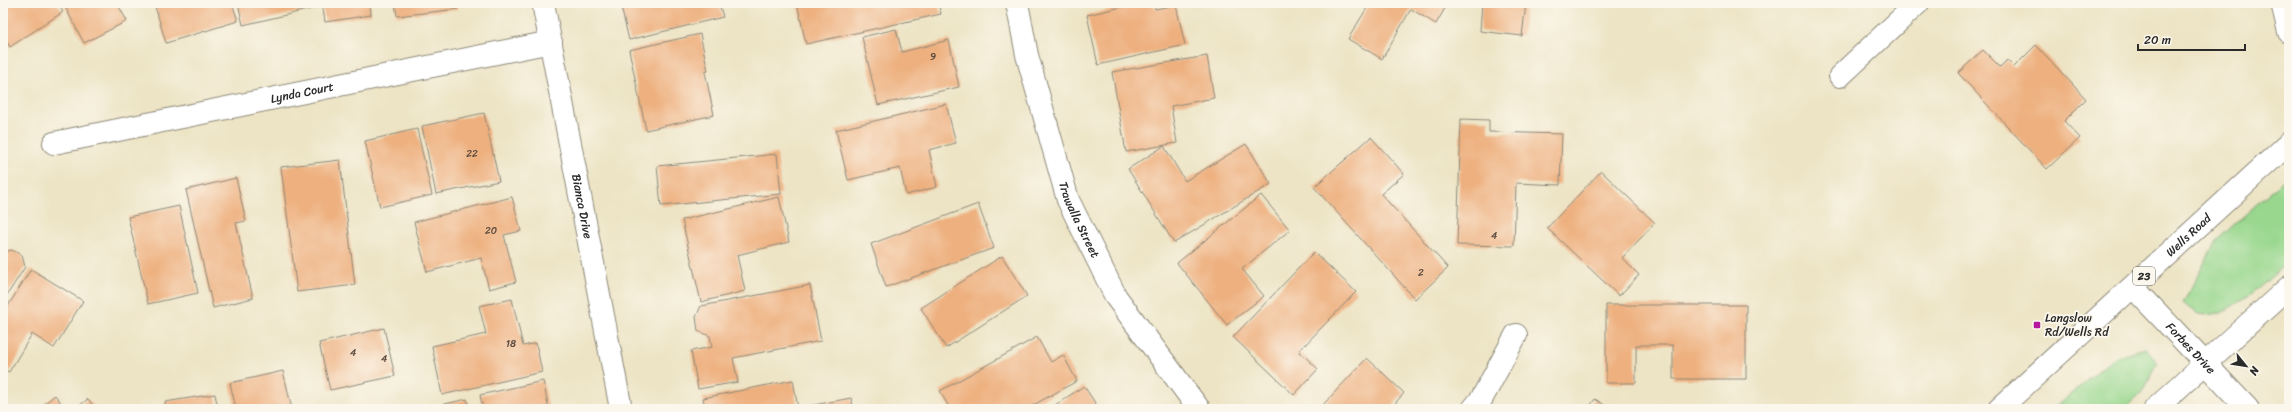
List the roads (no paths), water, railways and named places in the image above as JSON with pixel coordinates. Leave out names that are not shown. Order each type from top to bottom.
[{"type":"street","name":"Bianca Drive","points":[[543,3],[621,409]]},
{"type":"street","name":"Trawalla Street","points":[[1017,3],[1027,55],[1068,200],[1116,297],[1199,409]]},
{"type":"street","points":[[1840,76],[1918,3]]},
{"type":"street","points":[[2282,3],[2289,32]]},
{"type":"street","name":"Lynda Court","points":[[54,143],[551,42]]},
{"type":"street","name":"Wells Road","points":[[1999,409],[2289,143]]},
{"type":"street","name":"Forbes Drive","points":[[2133,287],[2248,409]]},
{"type":"street","points":[[2155,409],[2289,287]]},
{"type":"street","points":[[1472,409],[1482,398],[1516,335]]},
{"type":"place","name":"Langslow Rd/Wells Rd","points":[[2037,325]]}]
